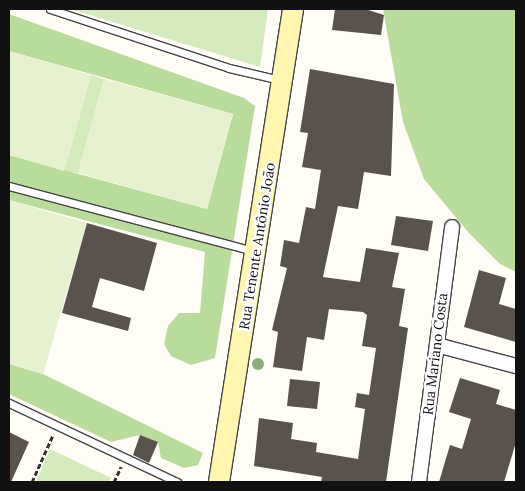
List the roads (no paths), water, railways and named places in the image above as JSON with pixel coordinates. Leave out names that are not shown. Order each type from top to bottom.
[{"type":"street","name":"Rua Tenente Antônio João","points":[[221,482],[293,9]]},
{"type":"street","name":"Rua Mariano Costa","points":[[419,482],[452,226]]},
{"type":"street","points":[[437,345],[516,366]]},
{"type":"lane","points":[[50,9],[229,68],[283,81]]},
{"type":"lane","points":[[9,186],[256,252]]},
{"type":"lane","points":[[9,403],[57,425],[124,461],[177,482]]}]
